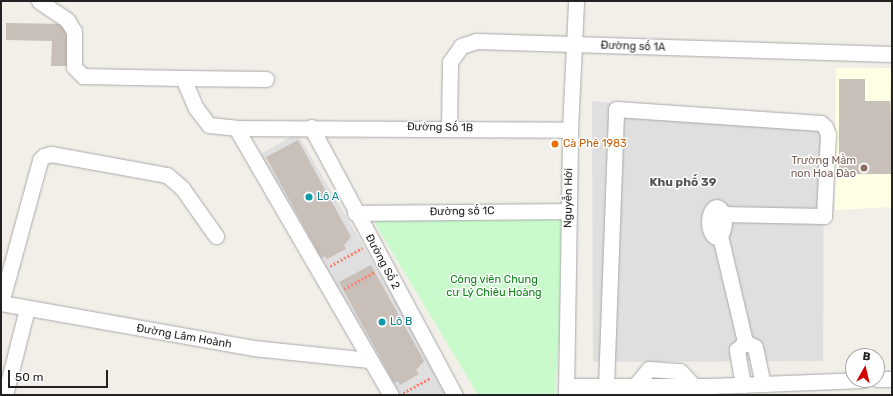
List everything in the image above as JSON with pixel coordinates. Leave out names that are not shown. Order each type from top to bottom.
[{"type":"street","points":[[39,1],[67,20],[74,31],[74,67],[83,76],[266,79]]},
{"type":"street","name":"Nguyễn Hới","points":[[566,391],[572,46],[576,1]]},
{"type":"street","name":"Đường số 1A","points":[[449,128],[450,62],[461,46],[476,41],[572,46],[892,54]]},
{"type":"street","name":"Đường Số 1B","points":[[183,78],[196,108],[209,126],[236,128],[310,127],[570,130]]},
{"type":"street","points":[[606,386],[616,110],[821,124],[825,127],[828,134],[824,216],[719,216],[745,342]]},
{"type":"street","name":"Đường Số 2","points":[[310,127],[441,372],[455,395]]},
{"type":"street","points":[[236,128],[390,395]]},
{"type":"street","points":[[1,303],[40,160],[44,156],[51,154],[167,175],[182,188],[216,236]]},
{"type":"street","name":"Đường số 1C","points":[[355,213],[568,211]]},
{"type":"street","name":"Đường Lâm Hoành","points":[[1,303],[27,309],[253,348],[369,360]]},
{"type":"street","points":[[6,395],[27,309]]},
{"type":"street","points":[[745,342],[756,347],[763,384]]},
{"type":"street","points":[[743,385],[737,350],[745,342]]},
{"type":"street","points":[[566,391],[606,386],[743,385],[845,381]]},
{"type":"path","points":[[319,272],[371,242]]},
{"type":"path","points":[[332,295],[385,267]]},
{"type":"path","points":[[400,395],[441,372]]},
{"type":"shaded area","name":"Trường Mầm non Hoa Đào","points":[[836,68],[892,68],[892,207],[835,210]]},
{"type":"shaded area","points":[[592,101],[824,126],[823,361],[593,362]]},
{"type":"shaded area","points":[[297,133],[451,395],[398,395],[259,155]]},
{"type":"green space","name":"Công viên Chung cư Lý Chiêu Hoàng","points":[[377,215],[562,219],[567,227],[555,395],[478,395],[373,220]]},
{"type":"building","points":[[6,23],[66,24],[69,66],[51,66],[52,41],[6,40]]},
{"type":"building","points":[[890,78],[892,174],[839,174],[839,79],[865,79],[865,101],[890,101]]},
{"type":"building","name":"Lô A","points":[[298,140],[351,237],[344,245],[346,249],[327,259],[325,256],[321,258],[266,157]]},
{"type":"building","name":"Lô B","points":[[371,265],[424,361],[416,370],[419,374],[400,385],[398,381],[394,383],[339,282]]},
{"type":"place","name":"Cà Phê 1983","points":[[555,144]]},
{"type":"place","name":"Trường Mầm non Hoa Đào","points":[[864,168]]},
{"type":"place","name":"Lô A","points":[[309,197]]},
{"type":"place","name":"Lô B","points":[[382,322]]},
{"type":"district","name":"Khu phố 39","points":[[683,183]]}]
